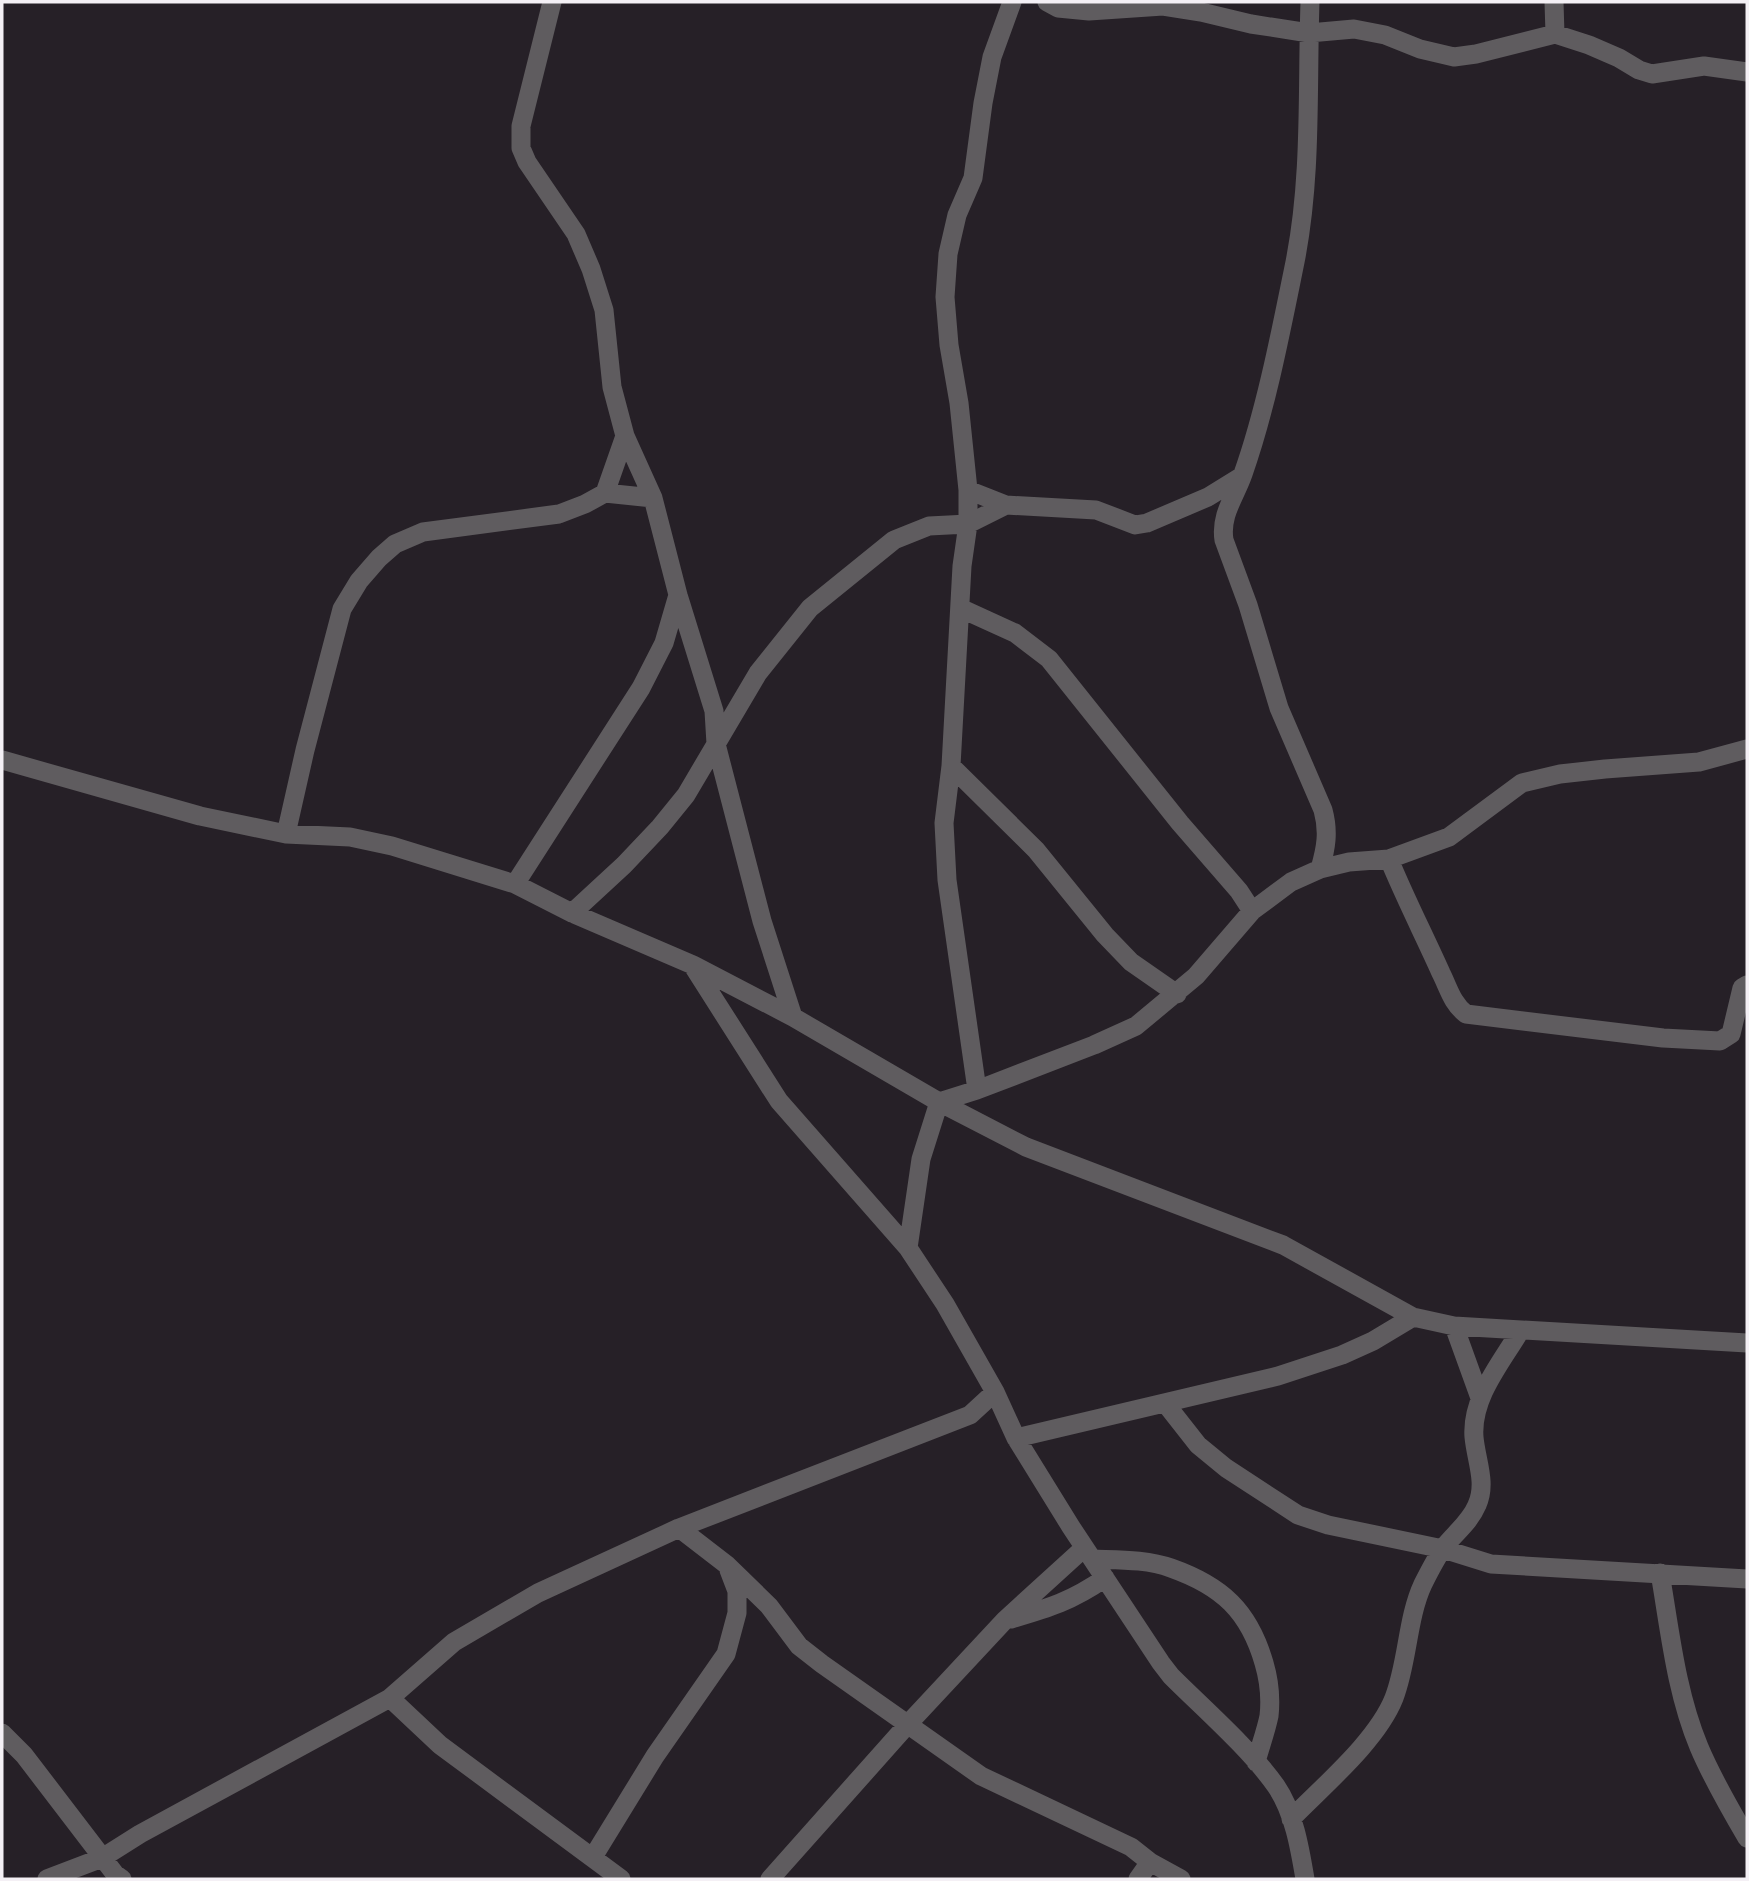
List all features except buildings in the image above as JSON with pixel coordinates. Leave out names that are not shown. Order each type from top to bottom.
[{"type":"street","points":[[552,2],[520,127],[521,148],[527,162],[576,234],[604,310],[612,387],[625,436],[653,498],[678,595],[714,711],[716,744],[762,921],[793,1017]]},
{"type":"street","points":[[977,1090],[947,880],[944,823],[951,766],[962,566],[968,524],[968,490],[946,309],[948,254],[957,215],[973,178],[992,58],[1012,2]]},
{"type":"street","points":[[1047,2],[1058,8],[1089,11],[1163,6],[1309,33],[1354,29],[1385,35],[1420,49],[1454,57],[1555,34],[1589,45],[1652,74],[1704,66],[1747,72]]},
{"type":"street","points":[[1310,2],[1308,148],[1296,259],[1267,387],[1243,476],[1228,506],[1222,529],[1279,708],[1323,810],[1327,842],[1320,869]]},
{"type":"street","points":[[1554,2],[1555,34]]},
{"type":"street","points":[[605,492],[625,436]]},
{"type":"street","points":[[968,490],[1006,505],[1096,510],[1135,525],[1147,523],[1208,497],[1243,476]]},
{"type":"street","points":[[286,834],[342,609],[359,581],[379,558],[395,544],[423,532],[559,514],[585,504],[605,492],[653,498]]},
{"type":"street","points":[[572,913],[624,865],[686,795],[758,673],[810,608],[894,540],[929,526],[968,524],[1006,505]]},
{"type":"street","points":[[515,884],[641,688],[664,643],[678,595]]},
{"type":"street","points":[[960,608],[1015,633],[1049,659],[1180,823],[1239,891],[1252,911]]},
{"type":"street","points":[[939,1102],[1094,1045],[1136,1026],[1177,994],[1215,957],[1252,911],[1291,882],[1320,869],[1349,862],[1389,859],[1449,837],[1522,783],[1560,774],[1699,762],[1747,749]]},
{"type":"street","points":[[2,760],[200,816],[286,834],[350,837],[515,884],[572,913],[693,965],[793,1017],[939,1102],[1026,1147],[1283,1245],[1413,1317],[1454,1326],[1747,1343]]},
{"type":"street","points":[[951,766],[1036,850],[1130,962],[1177,994]]},
{"type":"street","points":[[1389,859],[1454,1005],[1466,1014],[1663,1038],[1720,1041],[1731,1034],[1742,988],[1747,985]]},
{"type":"street","points":[[693,965],[779,1101],[908,1248],[945,1304],[995,1392],[1016,1438],[1088,1553],[1171,1676],[1256,1762],[1277,1788],[1291,1819],[1305,1879]]},
{"type":"street","points":[[908,1248],[921,1158],[939,1102]]},
{"type":"street","points":[[1016,1438],[1278,1376],[1342,1355],[1373,1341],[1413,1317]]},
{"type":"street","points":[[1454,1326],[1480,1398]]},
{"type":"street","points":[[1291,1819],[1352,1757],[1385,1717],[1405,1664],[1417,1601],[1443,1549],[1467,1522],[1477,1505],[1482,1487],[1474,1435],[1480,1398],[1520,1331]]},
{"type":"street","points":[[47,1879],[103,1858],[140,1834],[390,1698],[454,1642],[538,1593],[679,1528],[970,1415],[995,1392]]},
{"type":"street","points":[[1165,1403],[1198,1445],[1226,1468],[1298,1515],[1341,1528],[1443,1549],[1492,1564],[1747,1579]]},
{"type":"street","points":[[679,1528],[727,1565],[769,1606],[799,1646],[981,1776],[1131,1847],[1150,1862],[1181,1879]]},
{"type":"street","points":[[770,1879],[1005,1620],[1088,1553],[1170,1567],[1207,1584],[1229,1600],[1247,1619],[1259,1645],[1269,1681],[1269,1716],[1256,1762]]},
{"type":"street","points":[[593,1857],[655,1756],[726,1654],[737,1613],[737,1591],[727,1565]]},
{"type":"street","points":[[1660,1573],[1687,1712],[1699,1747],[1747,1838]]},
{"type":"street","points":[[1005,1620],[1056,1606],[1083,1593],[1105,1578]]},
{"type":"street","points":[[390,1698],[440,1745],[621,1879]]},
{"type":"street","points":[[2,1733],[24,1755],[122,1879]]},
{"type":"street","points":[[1138,1879],[1150,1862]]}]
